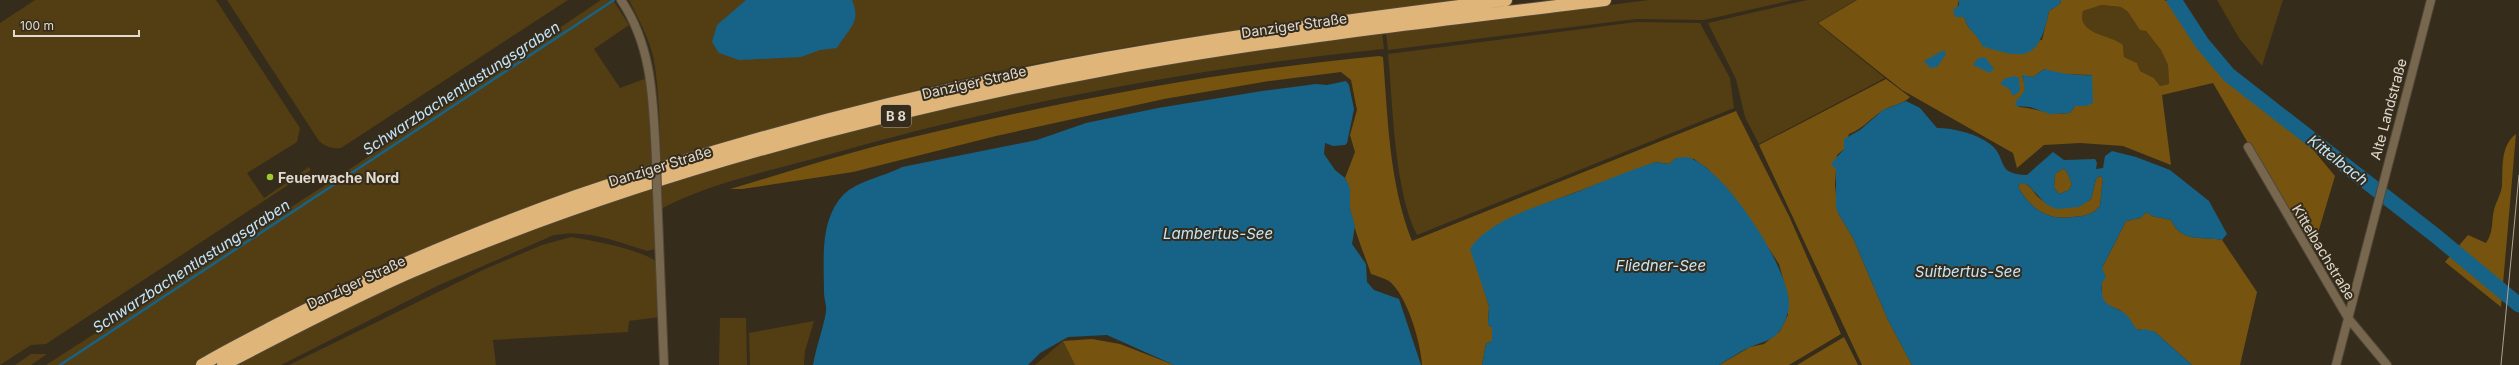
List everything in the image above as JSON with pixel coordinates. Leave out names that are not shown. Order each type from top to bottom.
[{"type":"highway","name":"Danziger Straße","points":[[202,365],[306,310],[399,265],[503,222],[682,162],[827,120],[988,82],[1111,57],[1219,38],[1506,0]]},
{"type":"highway","name":"Danziger Straße","points":[[223,365],[409,273],[508,234],[683,173],[836,130],[990,93],[1106,69],[1291,41],[1605,0]]},
{"type":"street","points":[[621,0],[630,13],[647,55],[651,80],[656,158],[664,365]]},
{"type":"street","name":"Alte Landstraße","points":[[2336,365],[2376,206],[2431,0]]},
{"type":"street","name":"Kittelbachstraße","points":[[2248,147],[2348,318],[2387,365]]},
{"type":"shaded area","points":[[35,0],[216,0],[300,128],[297,142],[247,173],[264,198],[309,167],[311,170],[46,344],[31,345],[0,365],[0,23]]},
{"type":"shaded area","points":[[227,0],[568,0],[341,148],[332,148],[319,141]]},
{"type":"shaded area","points":[[601,0],[613,0],[629,25],[594,49],[620,88],[647,78],[656,249],[647,251],[613,240],[590,235],[554,235],[437,286],[281,365],[46,365],[347,171]]},
{"type":"shaded area","points":[[629,0],[1460,0],[1341,15],[1162,41],[985,74],[862,104],[661,163],[658,96],[653,56],[646,34]]},
{"type":"shaded area","points":[[1649,0],[1793,0],[1704,20],[1636,19],[1388,50],[1386,33]]},
{"type":"shaded area","points":[[1807,0],[1856,0],[1817,23],[1885,78],[1759,144],[1745,117],[1736,79],[1708,23]]},
{"type":"shaded area","points":[[1857,0],[1959,0],[1955,17],[1964,17],[1965,21],[1983,46],[2042,40],[2049,11],[2060,4],[2061,0],[2164,0],[2174,4],[2197,42],[2225,76],[2315,147],[2315,152],[2335,176],[2312,253],[2213,83],[2162,95],[2171,165],[2123,146],[2080,143],[2044,145],[2017,168],[2013,153],[1902,90],[1818,23]],"holes":[[[2101,5],[2121,7],[2128,12],[2140,30],[2146,31],[2161,50],[2168,65],[2169,84],[2160,86],[2154,78],[2140,71],[2137,63],[2124,57],[2123,45],[2090,30],[2085,25],[2082,19],[2083,11]],[[2044,69],[2058,74],[2092,75],[2079,106],[2075,106],[2070,113],[2050,113],[2019,107],[2017,101],[2023,96],[2025,90],[2022,76],[2033,77]]]},
{"type":"shaded area","points":[[2217,0],[2283,0],[2262,66],[2239,38]]},
{"type":"shaded area","points":[[2100,5],[2121,7],[2128,12],[2140,29],[2146,31],[2161,50],[2168,65],[2169,84],[2160,86],[2154,78],[2140,71],[2137,63],[2124,57],[2123,45],[2096,34],[2085,25],[2082,19],[2083,11]]},
{"type":"shaded area","points":[[1636,22],[1700,23],[1730,78],[1734,108],[1417,235],[1409,217],[1399,172],[1393,122],[1388,54]]},
{"type":"shaded area","points":[[1382,32],[1384,49],[1243,66],[1173,77],[964,119],[895,136],[721,184],[701,191],[661,209],[660,185],[770,153],[937,109],[1050,84],[1140,67]]},
{"type":"shaded area","points":[[1379,56],[1383,57],[1388,127],[1394,174],[1404,219],[1412,241],[1736,111],[1789,216],[1841,334],[1789,365],[1719,365],[1750,347],[1764,344],[1780,331],[1788,315],[1786,289],[1779,264],[1738,202],[1708,169],[1694,159],[1676,158],[1669,164],[1656,162],[1547,203],[1483,287],[1489,306],[1488,325],[1492,327],[1492,341],[1486,344],[1482,365],[1422,365],[1416,332],[1402,297],[1389,281],[1371,274],[1354,225],[1350,208],[1349,189],[1345,178],[1355,152],[1350,135],[1357,110],[1351,80],[1341,72],[1269,81],[1164,99],[996,136],[853,172],[742,189],[730,189],[867,148],[1086,99],[1203,78],[1320,62]]},
{"type":"shaded area","points":[[1886,79],[1910,97],[1904,102],[1882,111],[1862,127],[1849,134],[1844,149],[1837,155],[1835,185],[1838,213],[1853,238],[1888,320],[1912,365],[1862,365],[1759,145]]},
{"type":"shaded area","points":[[2516,134],[2501,307],[2445,262],[2468,235],[2486,243],[2489,239],[2494,210],[2502,186],[2503,158],[2507,145]]},
{"type":"shaded area","points":[[2062,169],[2066,170],[2072,184],[2069,190],[2059,194],[2054,187],[2055,174]]},
{"type":"shaded area","points":[[2099,176],[2103,178],[2100,206],[2091,213],[2081,216],[2064,218],[2041,212],[2029,202],[2018,187],[2020,183],[2026,184],[2043,201],[2057,207],[2064,208],[2078,206],[2091,199],[2096,179]]},
{"type":"shaded area","points":[[2147,212],[2152,216],[2171,220],[2180,232],[2186,235],[2222,240],[2257,292],[2240,365],[2192,365],[2155,332],[2136,329],[2120,310],[2105,304],[2102,299],[2102,268],[2126,221],[2140,218]]},
{"type":"shaded area","points":[[571,237],[603,243],[640,253],[657,262],[660,317],[629,321],[628,332],[493,340],[496,365],[289,365],[485,269],[542,245]]},
{"type":"shaded area","points":[[720,318],[746,318],[747,365],[719,365]]},
{"type":"shaded area","points":[[814,321],[805,351],[804,365],[750,365],[749,333]]},
{"type":"shaded area","points":[[1844,337],[1858,365],[1797,365]]},
{"type":"shaded area","points":[[1092,339],[1120,344],[1174,365],[1075,365],[1063,341]]},
{"type":"shaded area","points":[[1063,341],[1075,365],[1035,365]]},
{"type":"shaded area","points":[[31,354],[47,354],[31,365],[15,365]]},
{"type":"water","points":[[746,0],[852,0],[855,8],[855,20],[837,48],[820,50],[801,57],[739,60],[719,53],[712,42],[717,25]]},
{"type":"water","points":[[1959,0],[2061,0],[2060,4],[2049,11],[2041,39],[2035,47],[2029,52],[2010,54],[1982,46],[1965,21],[1964,17],[1955,17],[1953,10],[1959,5]]},
{"type":"water","points":[[1942,51],[1945,51],[1946,54],[1937,67],[1930,68],[1924,61]]},
{"type":"water","points":[[1985,57],[1994,69],[1990,73],[1973,65],[1977,59]]},
{"type":"water","points":[[2044,69],[2068,74],[2092,75],[2093,103],[2086,106],[2075,106],[2070,113],[2050,114],[2030,107],[2015,106],[2024,91],[2022,75],[2033,77]]},
{"type":"water","points":[[2015,76],[2019,78],[2020,91],[2013,96],[2010,90],[2000,83],[2006,78]]},
{"type":"water","name":"Lambertus-See","points":[[1346,81],[1349,85],[1354,109],[1347,143],[1345,145],[1333,146],[1325,143],[1324,154],[1335,170],[1345,178],[1350,188],[1350,208],[1355,226],[1352,244],[1366,264],[1367,282],[1374,290],[1399,299],[1421,365],[1174,365],[1107,335],[1068,337],[1040,353],[1028,365],[813,365],[826,312],[824,293],[824,254],[827,228],[830,216],[836,204],[850,189],[902,167],[1037,140],[1086,123],[1158,108],[1262,91],[1316,84],[1327,85]]},
{"type":"water","name":"Suitbertus-See","points":[[1906,101],[1920,108],[1937,128],[1965,132],[1985,140],[1996,150],[2006,169],[2017,174],[2027,175],[2053,152],[2064,160],[2095,159],[2097,163],[2096,169],[2103,168],[2105,156],[2112,151],[2136,157],[2170,170],[2209,201],[2227,234],[2222,240],[2186,235],[2175,227],[2171,220],[2152,216],[2147,212],[2140,218],[2126,221],[2102,268],[2106,277],[2102,288],[2105,302],[2125,314],[2131,320],[2136,329],[2145,329],[2155,332],[2192,365],[1912,365],[1888,320],[1853,238],[1838,213],[1836,207],[1836,169],[1831,164],[1844,149],[1844,139],[1860,130],[1883,110]],"holes":[[[2062,169],[2066,170],[2072,184],[2069,190],[2059,194],[2054,187],[2055,174]],[[2099,176],[2103,178],[2100,206],[2091,213],[2081,216],[2064,218],[2041,212],[2029,202],[2018,187],[2020,183],[2028,185],[2047,205],[2057,209],[2079,207],[2091,199],[2096,179]]]},
{"type":"water","name":"Fliedner-See","points":[[1687,157],[1702,164],[1735,198],[1752,220],[1778,267],[1786,287],[1789,304],[1786,317],[1778,333],[1771,339],[1738,353],[1719,365],[1482,365],[1486,344],[1492,341],[1492,327],[1488,325],[1489,306],[1470,249],[1479,238],[1491,228],[1505,220],[1537,206],[1656,162],[1669,164],[1676,158]]},
{"type":"waterway","name":"Schwarzbachentlastungsgraben","points":[[60,365],[614,0]]},
{"type":"waterway","name":"Kittelbach","points":[[2174,0],[2202,43],[2229,75],[2436,236],[2519,305]]},
{"type":"tram line","points":[[2501,365],[2519,175]]},
{"type":"place","name":"Feuerwache Nord","points":[[270,177]]}]
